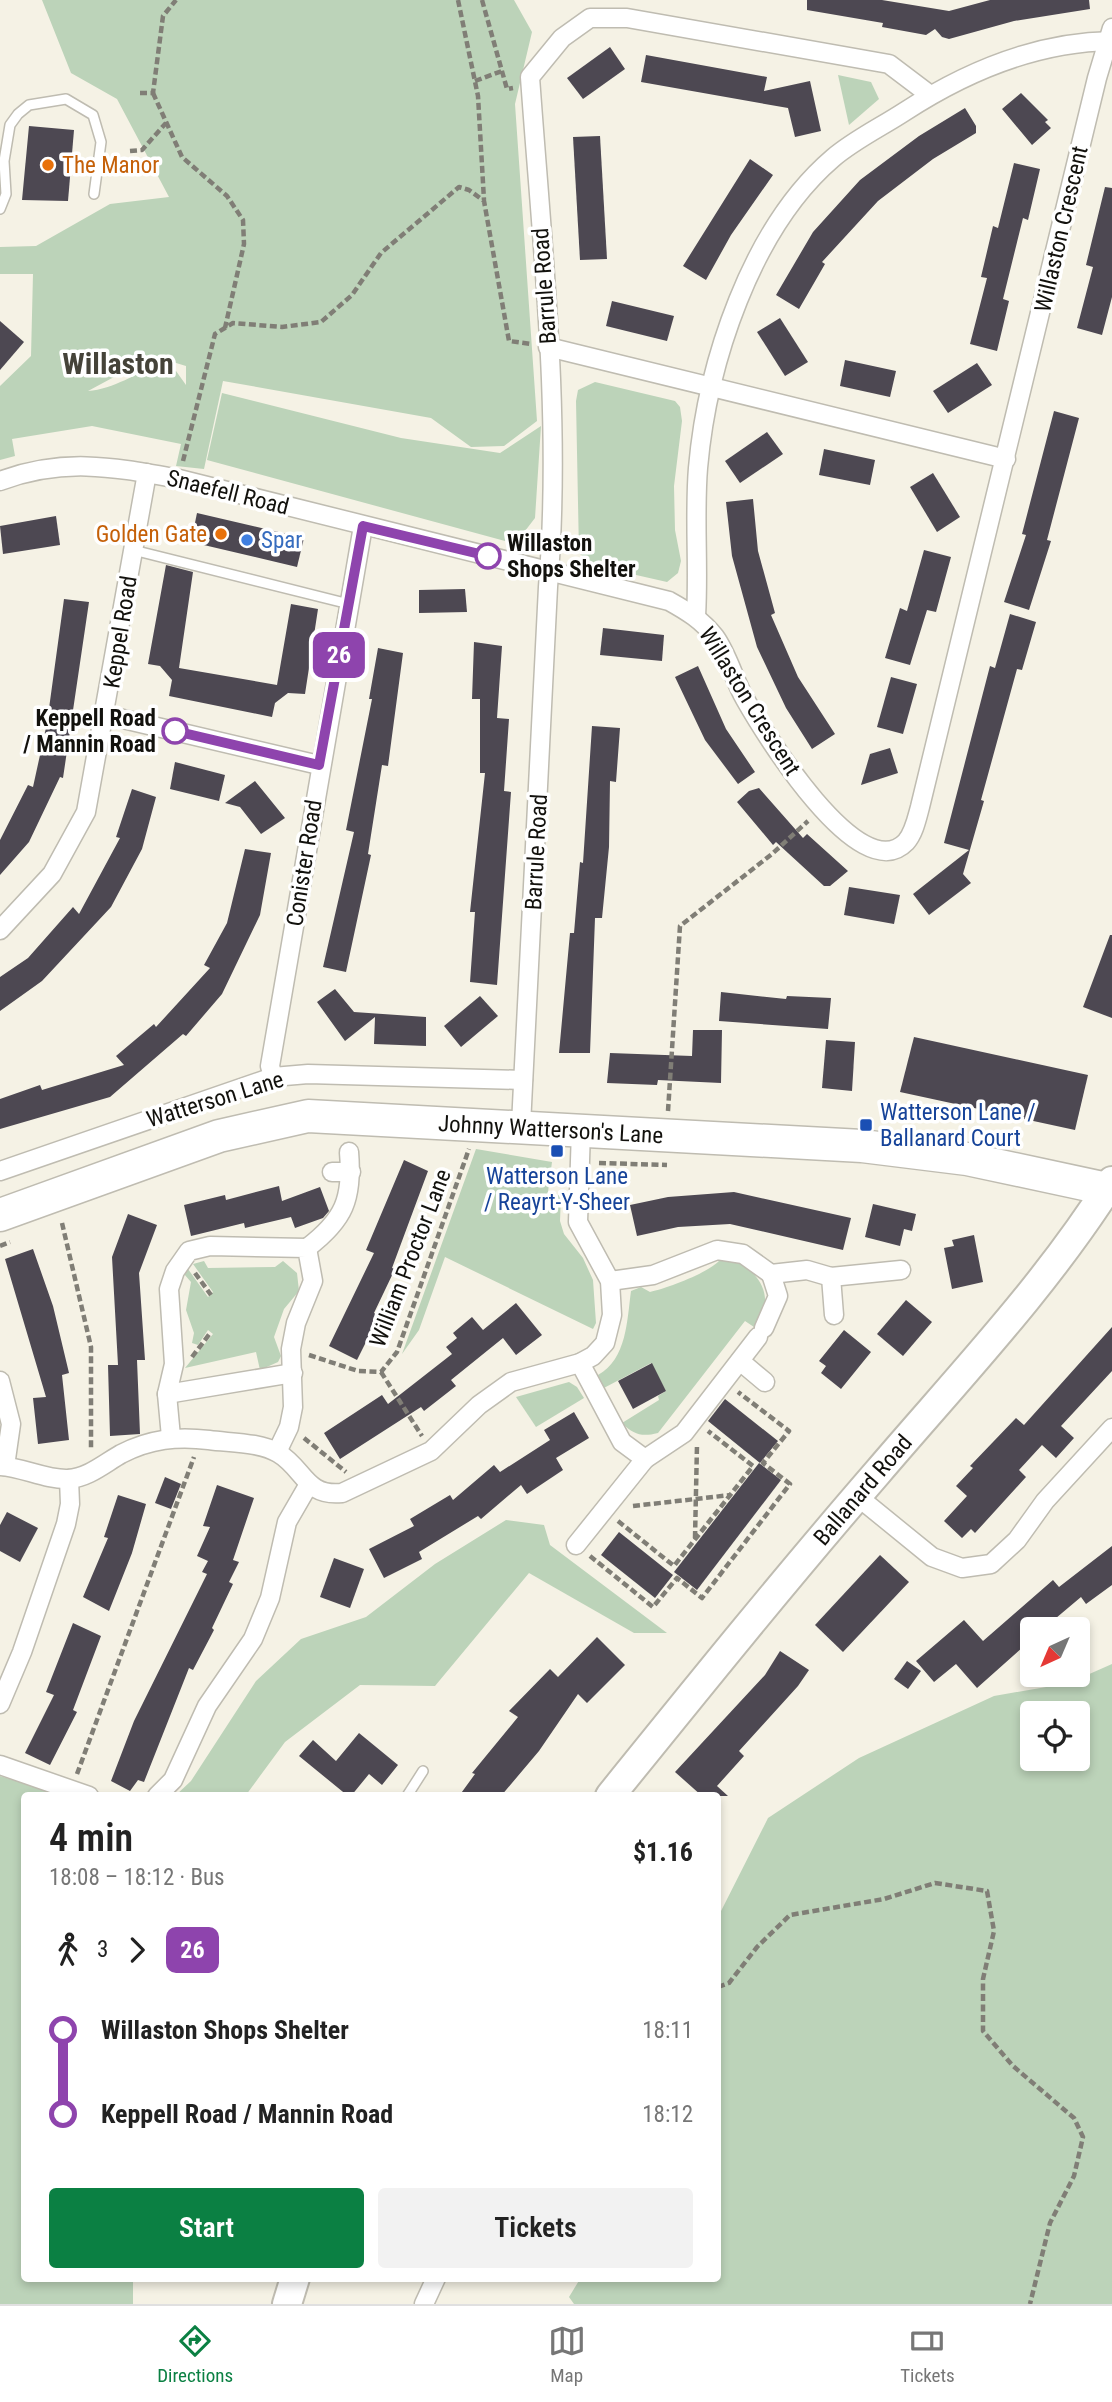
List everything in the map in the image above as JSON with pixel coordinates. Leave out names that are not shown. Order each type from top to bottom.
[{"type":"highway","name":"Johnny Watterson's Lane","points":[[6,1228],[219,1136],[293,1117],[326,1115],[862,1146],[967,1159],[1110,1186]]},
{"type":"main road","name":"Ballanard Road","points":[[613,1792],[857,1496],[1033,1292],[1071,1245],[1110,1186]]},
{"type":"main road","points":[[287,2304],[294,2282]]},
{"type":"street","name":"Barrule Road","points":[[521,1125],[549,571],[554,525],[548,347],[530,77],[562,38],[590,18],[627,18],[888,64],[930,95]]},
{"type":"street","points":[[930,95],[1000,62],[1066,43],[1110,37]]},
{"type":"street","name":"Willaston Crescent","points":[[930,95],[833,158],[781,217],[739,296],[710,385],[698,469],[696,616],[716,639],[745,698],[782,757],[822,808],[853,839],[871,849],[890,850],[905,842],[915,824],[1110,37]]},
{"type":"street","points":[[548,347],[1006,459]]},
{"type":"street","name":"Snaefell Road","points":[[0,481],[26,471],[82,464],[179,479],[669,601],[696,616]]},
{"type":"street","name":"Keppel Road","points":[[0,930],[52,874],[86,812],[106,715],[147,473]]},
{"type":"street","name":"Conister Road","points":[[273,1077],[270,1066],[319,765],[363,526]]},
{"type":"street","points":[[106,715],[319,765]]},
{"type":"street","name":"Watterson Lane","points":[[0,1171],[273,1077],[308,1074],[523,1080]]},
{"type":"street","points":[[0,1381],[11,1424],[3,1466],[69,1479],[96,1471],[141,1445],[171,1437],[201,1439],[277,1452],[309,1484],[322,1493],[332,1494],[360,1484],[431,1451],[495,1392],[527,1376],[580,1363],[593,1356],[605,1343],[610,1330],[610,1281],[578,1222],[581,1130]]},
{"type":"street","points":[[171,1437],[167,1394],[173,1364],[169,1289],[175,1271],[189,1251],[210,1246],[307,1248],[328,1232],[348,1204],[351,1172],[349,1152]]},
{"type":"street","points":[[332,1172],[351,1172]]},
{"type":"street","points":[[277,1452],[289,1427],[293,1407],[291,1349],[296,1323],[313,1281],[307,1248]]},
{"type":"street","points":[[576,1545],[645,1459],[671,1444],[694,1420],[761,1333],[778,1296],[772,1274],[743,1254],[716,1250],[653,1275],[610,1281]]},
{"type":"street","points":[[772,1274],[807,1270],[831,1277],[901,1270]]},
{"type":"street","points":[[831,1277],[834,1315]]},
{"type":"street","points":[[740,1361],[765,1382]]},
{"type":"street","points":[[580,1363],[622,1442],[645,1459]]},
{"type":"street","points":[[167,1394],[293,1373]]},
{"type":"street","points":[[857,1496],[932,1557],[962,1568],[991,1564],[1017,1539],[1045,1501],[1112,1427]]},
{"type":"street","points":[[0,1704],[22,1653],[66,1524],[71,1503],[69,1479]]},
{"type":"street","points":[[160,1792],[173,1780],[207,1706],[253,1639],[270,1598],[287,1522],[309,1484]]},
{"type":"street","points":[[0,1765],[80,1792]]},
{"type":"street","points":[[424,2304],[434,2282]]},
{"type":"lane","points":[[0,209],[6,194],[4,161],[10,125],[29,105],[66,99],[93,115],[101,142],[94,194]]},
{"type":"lane","points":[[133,550],[349,604]]},
{"type":"lane","points":[[410,1792],[423,1771]]},
{"type":"path","points":[[176,0],[163,16],[153,93],[182,156],[227,196],[243,220],[244,244],[225,328]]},
{"type":"path","points":[[457,0],[475,81],[484,201],[509,341],[548,347]]},
{"type":"path","points":[[482,0],[507,89]]},
{"type":"path","points":[[475,81],[502,71]]},
{"type":"path","points":[[140,93],[153,93]]},
{"type":"path","points":[[130,151],[142,150],[166,123]]},
{"type":"path","points":[[179,479],[215,334],[233,323],[282,327],[321,322],[352,295],[382,253],[441,200],[459,187],[469,190],[484,201]]},
{"type":"path","points":[[667,1120],[680,926],[772,854],[822,808]]},
{"type":"path","name":"William Proctor Lane","points":[[291,1349],[358,1371],[382,1372],[397,1352],[470,1145]]},
{"type":"path","name":"Johnny Watterson's Lane","points":[[461,1147],[481,1146]]},
{"type":"path","name":"Johnny Watterson's Lane","points":[[591,1163],[672,1165]]},
{"type":"path","points":[[50,1227],[75,1218]]},
{"type":"path","points":[[62,1223],[91,1347],[91,1457]]},
{"type":"path","points":[[0,1246],[6,1228]]},
{"type":"path","points":[[382,1372],[431,1451]]},
{"type":"path","points":[[576,1545],[653,1607],[677,1578],[702,1598],[790,1484],[764,1463],[789,1431],[724,1381]]},
{"type":"path","points":[[604,1510],[674,1566],[753,1466],[694,1420]]},
{"type":"path","points":[[694,1420],[697,1434],[695,1539]]},
{"type":"path","points":[[298,1433],[360,1484]]},
{"type":"path","points":[[80,1792],[201,1439]]},
{"type":"path","points":[[604,1510],[730,1494]]},
{"type":"path","points":[[721,1986],[729,1983],[757,1947],[790,1915],[884,1899],[935,1883],[987,1891],[994,1931],[983,1979],[983,2031],[1013,2066],[1074,2118],[1083,2137],[1074,2176],[1050,2223],[1030,2304]]},
{"type":"green space","points":[[42,0],[514,0],[532,32],[515,104],[537,421],[504,446],[471,447],[431,418],[223,381],[204,469],[176,466],[181,444],[92,426],[12,439],[15,456],[0,460],[0,386],[31,356],[33,274],[0,274],[0,247],[36,246],[110,204],[169,197],[117,99],[71,73]],"holes":[[[153,356],[186,366],[186,385],[176,371],[161,364],[116,384],[88,391]]]},
{"type":"green space","points":[[838,75],[871,82],[879,99],[849,125]]},
{"type":"green space","points":[[595,382],[675,401],[680,407],[682,421],[674,486],[675,530],[681,561],[678,573],[667,582],[592,565],[579,553],[576,401],[578,390]]},
{"type":"green space","points":[[222,393],[401,438],[500,453],[541,426],[535,518],[525,531],[505,541],[207,460]]},
{"type":"green space","points":[[476,1149],[552,1162],[548,1192],[561,1196],[560,1221],[564,1234],[583,1258],[593,1280],[596,1323],[593,1329],[445,1257],[419,1330],[402,1354]]},
{"type":"green space","points":[[728,1259],[739,1263],[757,1277],[765,1296],[761,1317],[754,1327],[745,1321],[658,1433],[643,1435],[630,1430],[622,1423],[659,1400],[658,1396],[666,1391],[651,1363],[602,1389],[598,1375],[608,1368],[620,1349],[631,1291],[641,1287],[650,1292],[667,1287],[697,1275],[720,1260]]},
{"type":"green space","points":[[204,1261],[208,1268],[275,1267],[283,1261],[297,1273],[299,1291],[284,1309],[274,1337],[281,1356],[278,1362],[260,1370],[256,1352],[185,1368],[213,1334],[208,1330],[198,1345],[192,1343],[194,1333],[186,1310],[191,1282],[184,1274],[188,1269],[208,1297],[213,1292],[193,1264]]},
{"type":"green space","points":[[569,1382],[577,1387],[584,1398],[536,1427],[516,1397]]},
{"type":"green space","points":[[506,1520],[544,1525],[550,1545],[667,1633],[634,1633],[529,1573],[435,1686],[360,1685],[285,1742],[248,1792],[179,1792],[191,1781],[256,1681],[301,1639],[366,1617],[435,1564]]},
{"type":"green space","points":[[1112,1664],[1112,2304],[574,2304],[569,2297],[578,2282],[721,2282],[721,1911],[768,1818],[859,1758],[994,1696],[1046,1687],[1090,1687],[1090,1674]]},
{"type":"green space","points":[[0,1776],[53,1792],[21,1792],[21,2282],[133,2282],[133,2304],[0,2304]]},
{"type":"building","points":[[807,0],[882,0],[949,11],[990,0],[1089,0],[1090,9],[1014,21],[949,39],[942,37],[935,29],[926,35],[882,27],[883,23],[807,10]]},
{"type":"building","points":[[610,47],[625,69],[583,99],[567,78]]},
{"type":"building","points":[[646,55],[767,77],[764,91],[810,81],[821,131],[795,137],[788,108],[641,82]]},
{"type":"building","points":[[1021,93],[1048,120],[1045,122],[1051,128],[1032,145],[1002,109]]},
{"type":"building","points":[[965,108],[976,126],[976,133],[933,159],[878,201],[822,262],[825,264],[799,309],[776,295],[813,232],[860,180],[919,136]]},
{"type":"building","name":"The Manor","points":[[29,126],[74,130],[68,201],[22,200]]},
{"type":"building","points":[[600,136],[607,259],[580,260],[573,137]]},
{"type":"building","points":[[750,159],[773,175],[731,235],[706,280],[683,266]]},
{"type":"building","points":[[1014,163],[1040,169],[1028,220],[1023,218],[1003,299],[1009,301],[997,351],[970,344],[987,278],[981,277],[993,226],[998,228]]},
{"type":"building","points":[[1105,187],[1112,188],[1112,297],[1102,335],[1077,328],[1093,267],[1086,265]]},
{"type":"building","points":[[612,301],[674,316],[667,341],[606,326]]},
{"type":"building","points":[[780,318],[808,362],[785,376],[757,332]]},
{"type":"building","points":[[0,321],[24,342],[0,370]]},
{"type":"building","points":[[845,360],[896,371],[890,397],[840,386]]},
{"type":"building","points":[[977,363],[992,385],[948,413],[933,391]]},
{"type":"building","points":[[1054,411],[1079,418],[1047,540],[1051,541],[1029,610],[1004,602],[1026,535],[1022,534]]},
{"type":"building","points":[[767,432],[783,454],[740,483],[725,461]]},
{"type":"building","points":[[824,449],[875,460],[870,485],[819,475]]},
{"type":"building","points":[[933,473],[960,517],[937,532],[910,487]]},
{"type":"building","points":[[753,499],[758,551],[775,613],[771,615],[798,677],[835,734],[812,749],[786,708],[757,647],[732,556],[726,502]]},
{"type":"building","points":[[197,513],[304,538],[297,567],[191,542]]},
{"type":"building","points":[[56,516],[60,545],[3,554],[0,526]]},
{"type":"building","points":[[924,550],[951,557],[936,612],[927,610],[910,665],[885,658],[900,608],[907,611]]},
{"type":"building","points":[[166,565],[193,572],[179,668],[277,685],[291,604],[318,609],[305,694],[288,693],[275,703],[272,717],[169,696],[172,680],[160,666],[148,664]]},
{"type":"building","points":[[465,589],[467,612],[419,613],[419,590]]},
{"type":"building","points":[[64,599],[89,602],[63,778],[60,777],[29,842],[0,875],[0,840],[28,785],[33,787],[47,723]]},
{"type":"building","points":[[1010,614],[1036,622],[1022,670],[1017,669],[981,800],[984,801],[963,874],[971,883],[929,915],[913,894],[969,850],[944,843],[990,666],[995,668]]},
{"type":"building","points":[[603,628],[664,635],[662,661],[600,655]]},
{"type":"building","points":[[474,642],[502,646],[497,718],[509,719],[504,791],[511,792],[497,985],[470,982],[475,912],[470,912],[485,773],[480,773],[480,699],[472,699]]},
{"type":"building","points":[[378,648],[403,653],[388,766],[382,765],[368,854],[371,855],[346,972],[323,967],[354,832],[346,830],[372,699],[369,699]]},
{"type":"building","points":[[698,666],[726,729],[755,772],[738,784],[705,740],[675,677]]},
{"type":"building","points":[[891,677],[917,684],[903,734],[877,727]]},
{"type":"building","points":[[592,726],[620,728],[616,782],[610,781],[609,847],[602,918],[595,918],[590,1053],[559,1053],[570,933],[574,933],[580,862],[583,863]]},
{"type":"building","points":[[890,748],[898,773],[861,785],[870,754]]},
{"type":"building","points":[[175,762],[225,775],[219,801],[170,789]]},
{"type":"building","points":[[255,781],[285,818],[261,834],[240,807],[225,803]]},
{"type":"building","points":[[759,788],[803,838],[807,834],[848,871],[830,886],[824,886],[776,842],[773,845],[737,802],[749,791]]},
{"type":"building","points":[[132,789],[156,797],[142,849],[111,907],[42,981],[0,1011],[0,977],[28,958],[73,907],[79,914],[120,838],[116,837]]},
{"type":"building","points":[[245,849],[271,853],[260,915],[222,994],[186,1036],[183,1034],[110,1097],[0,1129],[0,1099],[40,1085],[42,1090],[124,1065],[116,1056],[154,1024],[156,1027],[210,968],[204,965],[227,923]]},
{"type":"building","points":[[849,887],[900,895],[894,924],[844,915]]},
{"type":"building","points":[[1112,935],[1112,1018],[1083,1007]]},
{"type":"building","points":[[335,989],[354,1012],[426,1017],[426,1046],[374,1044],[375,1017],[345,1041],[317,1002]]},
{"type":"building","points":[[721,992],[786,999],[787,996],[831,998],[828,1029],[719,1021]]},
{"type":"building","points":[[480,996],[498,1016],[461,1047],[444,1026]]},
{"type":"building","points":[[693,1030],[722,1030],[721,1083],[658,1080],[657,1085],[607,1083],[610,1053],[692,1056]]},
{"type":"building","points":[[914,1037],[1088,1075],[1075,1130],[900,1092]]},
{"type":"building","points":[[826,1040],[855,1042],[852,1091],[822,1088]]},
{"type":"building","points":[[404,1160],[428,1171],[392,1268],[395,1269],[374,1313],[379,1316],[357,1360],[329,1346],[374,1253],[366,1250]]},
{"type":"building","points":[[279,1186],[282,1201],[320,1187],[329,1211],[323,1218],[295,1228],[291,1217],[245,1228],[244,1223],[191,1236],[184,1205],[225,1195],[226,1200]]},
{"type":"building","points":[[734,1192],[851,1218],[843,1250],[730,1224],[678,1227],[637,1236],[630,1205],[668,1197]]},
{"type":"building","points":[[873,1204],[916,1214],[912,1231],[904,1229],[900,1246],[865,1237]]},
{"type":"building","points":[[128,1214],[157,1225],[139,1273],[145,1360],[137,1360],[140,1434],[110,1436],[108,1365],[118,1365],[112,1257]]},
{"type":"building","points":[[974,1235],[983,1282],[952,1289],[944,1248],[954,1246],[952,1240]]},
{"type":"building","points":[[33,1249],[53,1306],[69,1373],[62,1375],[69,1440],[38,1444],[33,1398],[46,1397],[5,1259]]},
{"type":"building","points":[[906,1300],[932,1322],[903,1356],[877,1334]]},
{"type":"building","points":[[516,1303],[542,1335],[516,1355],[503,1338],[451,1380],[456,1386],[424,1411],[421,1407],[340,1459],[324,1433],[382,1395],[388,1404],[452,1354],[446,1347],[457,1338],[453,1333],[472,1317],[483,1330]]},
{"type":"building","points":[[1112,1327],[1112,1371],[1061,1426],[1074,1438],[1056,1458],[1042,1445],[1019,1470],[1026,1477],[975,1533],[971,1529],[962,1538],[944,1521],[967,1496],[956,1486],[973,1468],[970,1466],[1016,1418],[1024,1425]]},
{"type":"building","points":[[844,1330],[871,1352],[841,1389],[821,1373],[826,1366],[819,1361]]},
{"type":"building","points":[[652,1363],[666,1391],[633,1409],[618,1381]]},
{"type":"building","points":[[725,1399],[778,1441],[760,1463],[708,1421]]},
{"type":"building","points":[[574,1412],[589,1438],[556,1458],[563,1470],[527,1494],[521,1485],[481,1519],[478,1516],[419,1552],[422,1559],[384,1578],[369,1549],[414,1526],[410,1519],[450,1495],[453,1500],[494,1465],[500,1472],[550,1440],[544,1430]]},
{"type":"building","points":[[759,1463],[781,1480],[697,1590],[674,1572]]},
{"type":"building","points":[[165,1477],[181,1484],[171,1509],[155,1503]]},
{"type":"building","points":[[217,1485],[254,1498],[233,1560],[239,1562],[229,1582],[233,1584],[212,1628],[214,1630],[193,1670],[189,1668],[144,1782],[138,1780],[130,1791],[111,1781],[134,1721],[207,1574],[202,1572],[208,1561],[197,1556],[210,1527],[203,1526]]},
{"type":"building","points":[[118,1495],[146,1504],[132,1553],[109,1611],[83,1597],[108,1538],[104,1537]]},
{"type":"building","points":[[7,1512],[38,1528],[20,1562],[0,1551],[0,1525]]},
{"type":"building","points":[[619,1532],[673,1575],[655,1598],[601,1555]]},
{"type":"building","points":[[1112,1546],[1112,1585],[1086,1604],[1081,1597],[1057,1617],[1020,1617],[1020,1650],[977,1688],[956,1664],[934,1682],[916,1661],[964,1620],[983,1641],[1053,1580],[1059,1587]]},
{"type":"building","points":[[880,1555],[909,1582],[843,1652],[815,1625]]},
{"type":"building","points":[[334,1558],[364,1569],[350,1608],[320,1597]]},
{"type":"building","points":[[73,1623],[101,1636],[73,1710],[77,1712],[50,1765],[25,1753],[54,1695],[46,1692]]},
{"type":"building","points":[[597,1637],[625,1665],[587,1703],[578,1694],[539,1751],[504,1792],[462,1792],[475,1774],[472,1773],[518,1717],[509,1711],[550,1669],[558,1677]]},
{"type":"building","points":[[780,1651],[809,1670],[798,1686],[739,1751],[744,1756],[717,1786],[728,1796],[721,1796],[721,1792],[698,1792],[675,1772],[765,1675]]},
{"type":"building","points":[[907,1661],[921,1671],[908,1689],[894,1679]]},
{"type":"building","points":[[359,1733],[398,1765],[382,1785],[369,1774],[354,1792],[343,1792],[299,1756],[313,1740],[336,1761]]},
{"type":"bus line","name":"26","points":[[175,731],[319,765],[363,526],[488,556]]},
{"type":"place","name":"The Manor","points":[[48,165]]},
{"type":"place","name":"Golden Gate","points":[[221,534]]},
{"type":"place","name":"Spar","points":[[247,540]]},
{"type":"place","name":"Willaston Shops Shelter","points":[[488,556]]},
{"type":"place","name":"Keppell Road / Mannin Road","points":[[175,731]]},
{"type":"place","name":"Watterson Lane / Ballanard Court","points":[[866,1125]]},
{"type":"place","name":"Watterson Lane / Reayrt-Y-Sheer","points":[[557,1151]]},
{"type":"district","name":"Willaston","points":[[118,364]]}]
